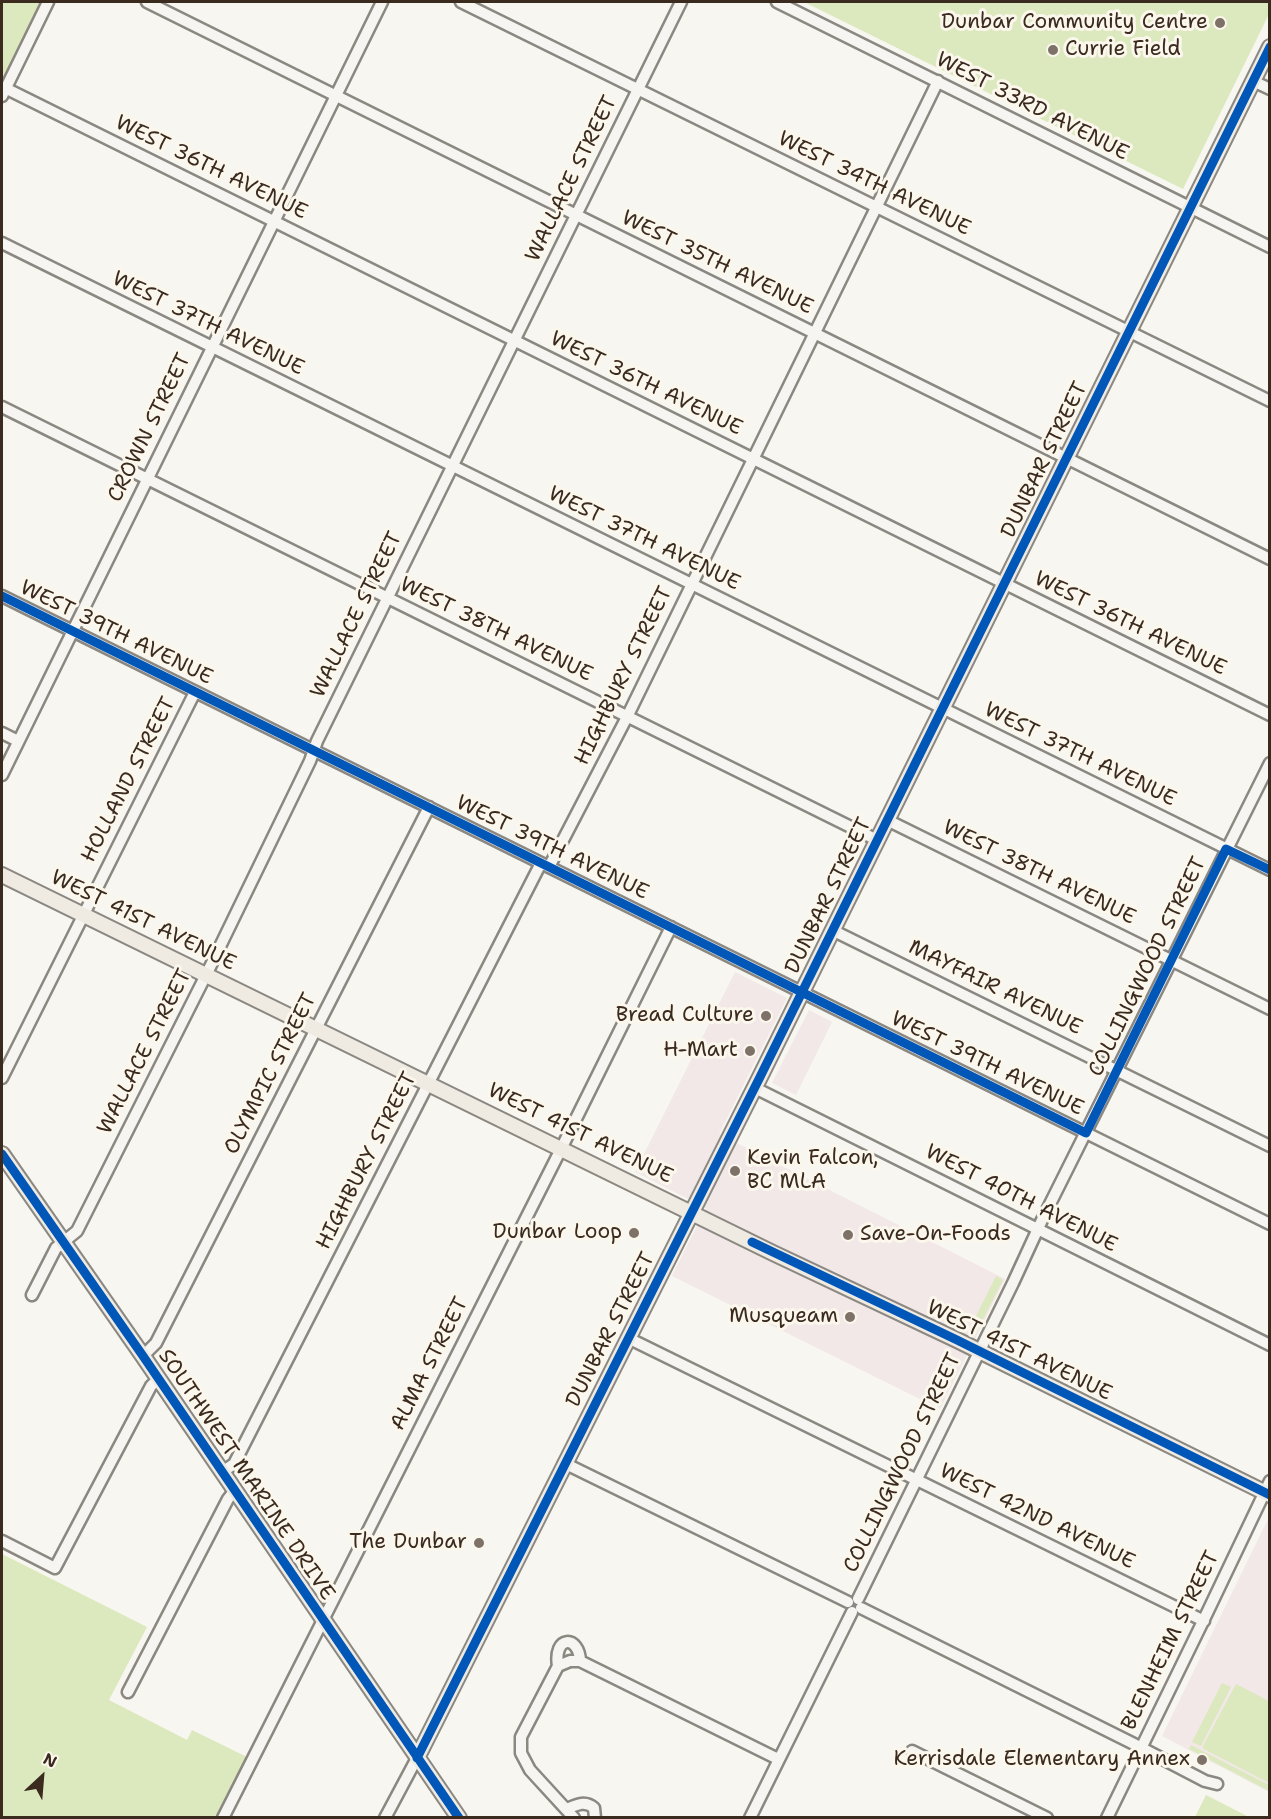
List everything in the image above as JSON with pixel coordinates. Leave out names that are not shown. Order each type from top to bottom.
[{"type":"main road","name":"DUNBAR STREET","points":[[417,1758],[755,1088],[1269,47]]},
{"type":"main road","name":"WEST 41ST AVENUE","points":[[2,875],[561,1149],[1268,1490]]},
{"type":"main road","name":"SOUTHWEST MARINE DRIVE","points":[[2,1154],[459,1818]]},
{"type":"street","points":[[3,92],[48,2]]},
{"type":"street","name":"WEST 35TH AVENUE","points":[[147,2],[1269,559]]},
{"type":"street","name":"CROWN STREET","points":[[2,775],[382,2]]},
{"type":"street","name":"WEST 34TH AVENUE","points":[[460,2],[1269,401]]},
{"type":"street","name":"WALLACE STREET","points":[[32,1295],[56,1248],[77,1231],[206,975],[386,598],[681,2]]},
{"type":"street","name":"WEST 33RD AVENUE","points":[[777,2],[1269,247]]},
{"type":"street","name":"HIGHBURY STREET","points":[[222,1472],[234,1464],[428,1083],[627,717],[938,81]]},
{"type":"street","points":[[1253,81],[1269,89]]},
{"type":"street","name":"WEST 36TH AVENUE","points":[[3,92],[274,222],[1269,715]]},
{"type":"street","name":"WEST 37TH AVENUE","points":[[2,243],[1269,870]]},
{"type":"street","name":"WEST 38TH AVENUE","points":[[2,407],[877,840]]},
{"type":"street","name":"WEST 39TH AVENUE","points":[[2,596],[1269,1224]]},
{"type":"street","name":"HOLLAND STREET","points":[[2,1078],[195,692]]},
{"type":"street","points":[[2,733],[18,741]]},
{"type":"street","name":"COLLINGWOOD STREET","points":[[750,1818],[1269,763]]},
{"type":"street","name":"OLYMPIC STREET","points":[[142,1356],[156,1342],[429,807]]},
{"type":"street","name":"WEST 38TH AVENUE","points":[[887,820],[1269,1009]]},
{"type":"street","name":"ALMA STREET","points":[[223,1818],[671,927]]},
{"type":"street","name":"MAYFAIR AVENUE","points":[[832,930],[1269,1146]]},
{"type":"street","name":"WEST 40TH AVENUE","points":[[755,1088],[1269,1345]]},
{"type":"street","name":"WEST 42ND AVENUE","points":[[628,1338],[1204,1621]]},
{"type":"street","points":[[2,1541],[55,1568],[151,1386],[158,1378]]},
{"type":"street","points":[[564,1463],[1205,1781],[1217,1784]]},
{"type":"street","points":[[128,1692],[228,1499],[235,1490]]},
{"type":"street","name":"BLENHEIM STREET","points":[[1107,1818],[1268,1490]]},
{"type":"street","points":[[580,1661],[580,1653],[571,1642],[559,1647],[556,1653],[558,1666],[521,1737],[520,1753],[530,1770],[571,1813],[581,1804],[588,1803],[594,1808],[595,1818]]},
{"type":"street","points":[[558,1666],[570,1661],[580,1661],[778,1759]]},
{"type":"street","points":[[912,1751],[1047,1818]]},
{"type":"street","name":"DUNBAR STREET","points":[[385,1818],[417,1758]]},
{"type":"shaded area","points":[[735,972],[787,998],[719,1134],[1005,1279],[940,1409],[672,1276],[706,1208],[635,1172]]},
{"type":"shaded area","points":[[809,1010],[832,1022],[796,1095],[772,1083]]},
{"type":"shaded area","points":[[1269,1517],[1269,1792],[1162,1736]]},
{"type":"green space","points":[[2,2],[41,2],[2,86]]},
{"type":"green space","points":[[804,2],[1269,2],[1270,12],[1183,189]]},
{"type":"green space","points":[[996,1276],[1003,1280],[977,1331],[970,1328]]},
{"type":"green space","points":[[2,1554],[147,1627],[109,1700],[187,1740],[192,1730],[247,1757],[217,1817],[2,1817]]},
{"type":"green space","points":[[1222,1683],[1231,1687],[1201,1746],[1192,1742]]},
{"type":"green space","points":[[1236,1684],[1269,1701],[1269,1783],[1202,1748]]},
{"type":"green space","points":[[1191,1745],[1269,1785],[1269,1791],[1189,1749]]},
{"type":"green space","points":[[1206,1795],[1249,1817],[1195,1817]]},
{"type":"cycle path","points":[[417,1758],[759,1079],[1270,47]]},
{"type":"cycle path","points":[[2,596],[1086,1133],[1226,849],[1270,870]]},
{"type":"cycle path","points":[[2,1154],[459,1818]]},
{"type":"cycle path","points":[[752,1242],[957,1340],[1270,1495]]},
{"type":"place","name":"Dunbar Community Centre","points":[[1220,23]]},
{"type":"place","name":"Currie Field","points":[[1053,50]]},
{"type":"place","name":"Bread Culture","points":[[766,1016]]},
{"type":"place","name":"H-Mart","points":[[750,1051]]},
{"type":"place","name":"Kevin Falcon, BC MLA","points":[[735,1171]]},
{"type":"place","name":"Dunbar Loop","points":[[634,1233]]},
{"type":"place","name":"Save-On-Foods","points":[[848,1235]]},
{"type":"place","name":"Musqueam","points":[[850,1317]]},
{"type":"place","name":"The Dunbar","points":[[479,1543]]},
{"type":"place","name":"Kerrisdale Elementary Annex","points":[[1202,1760]]}]
